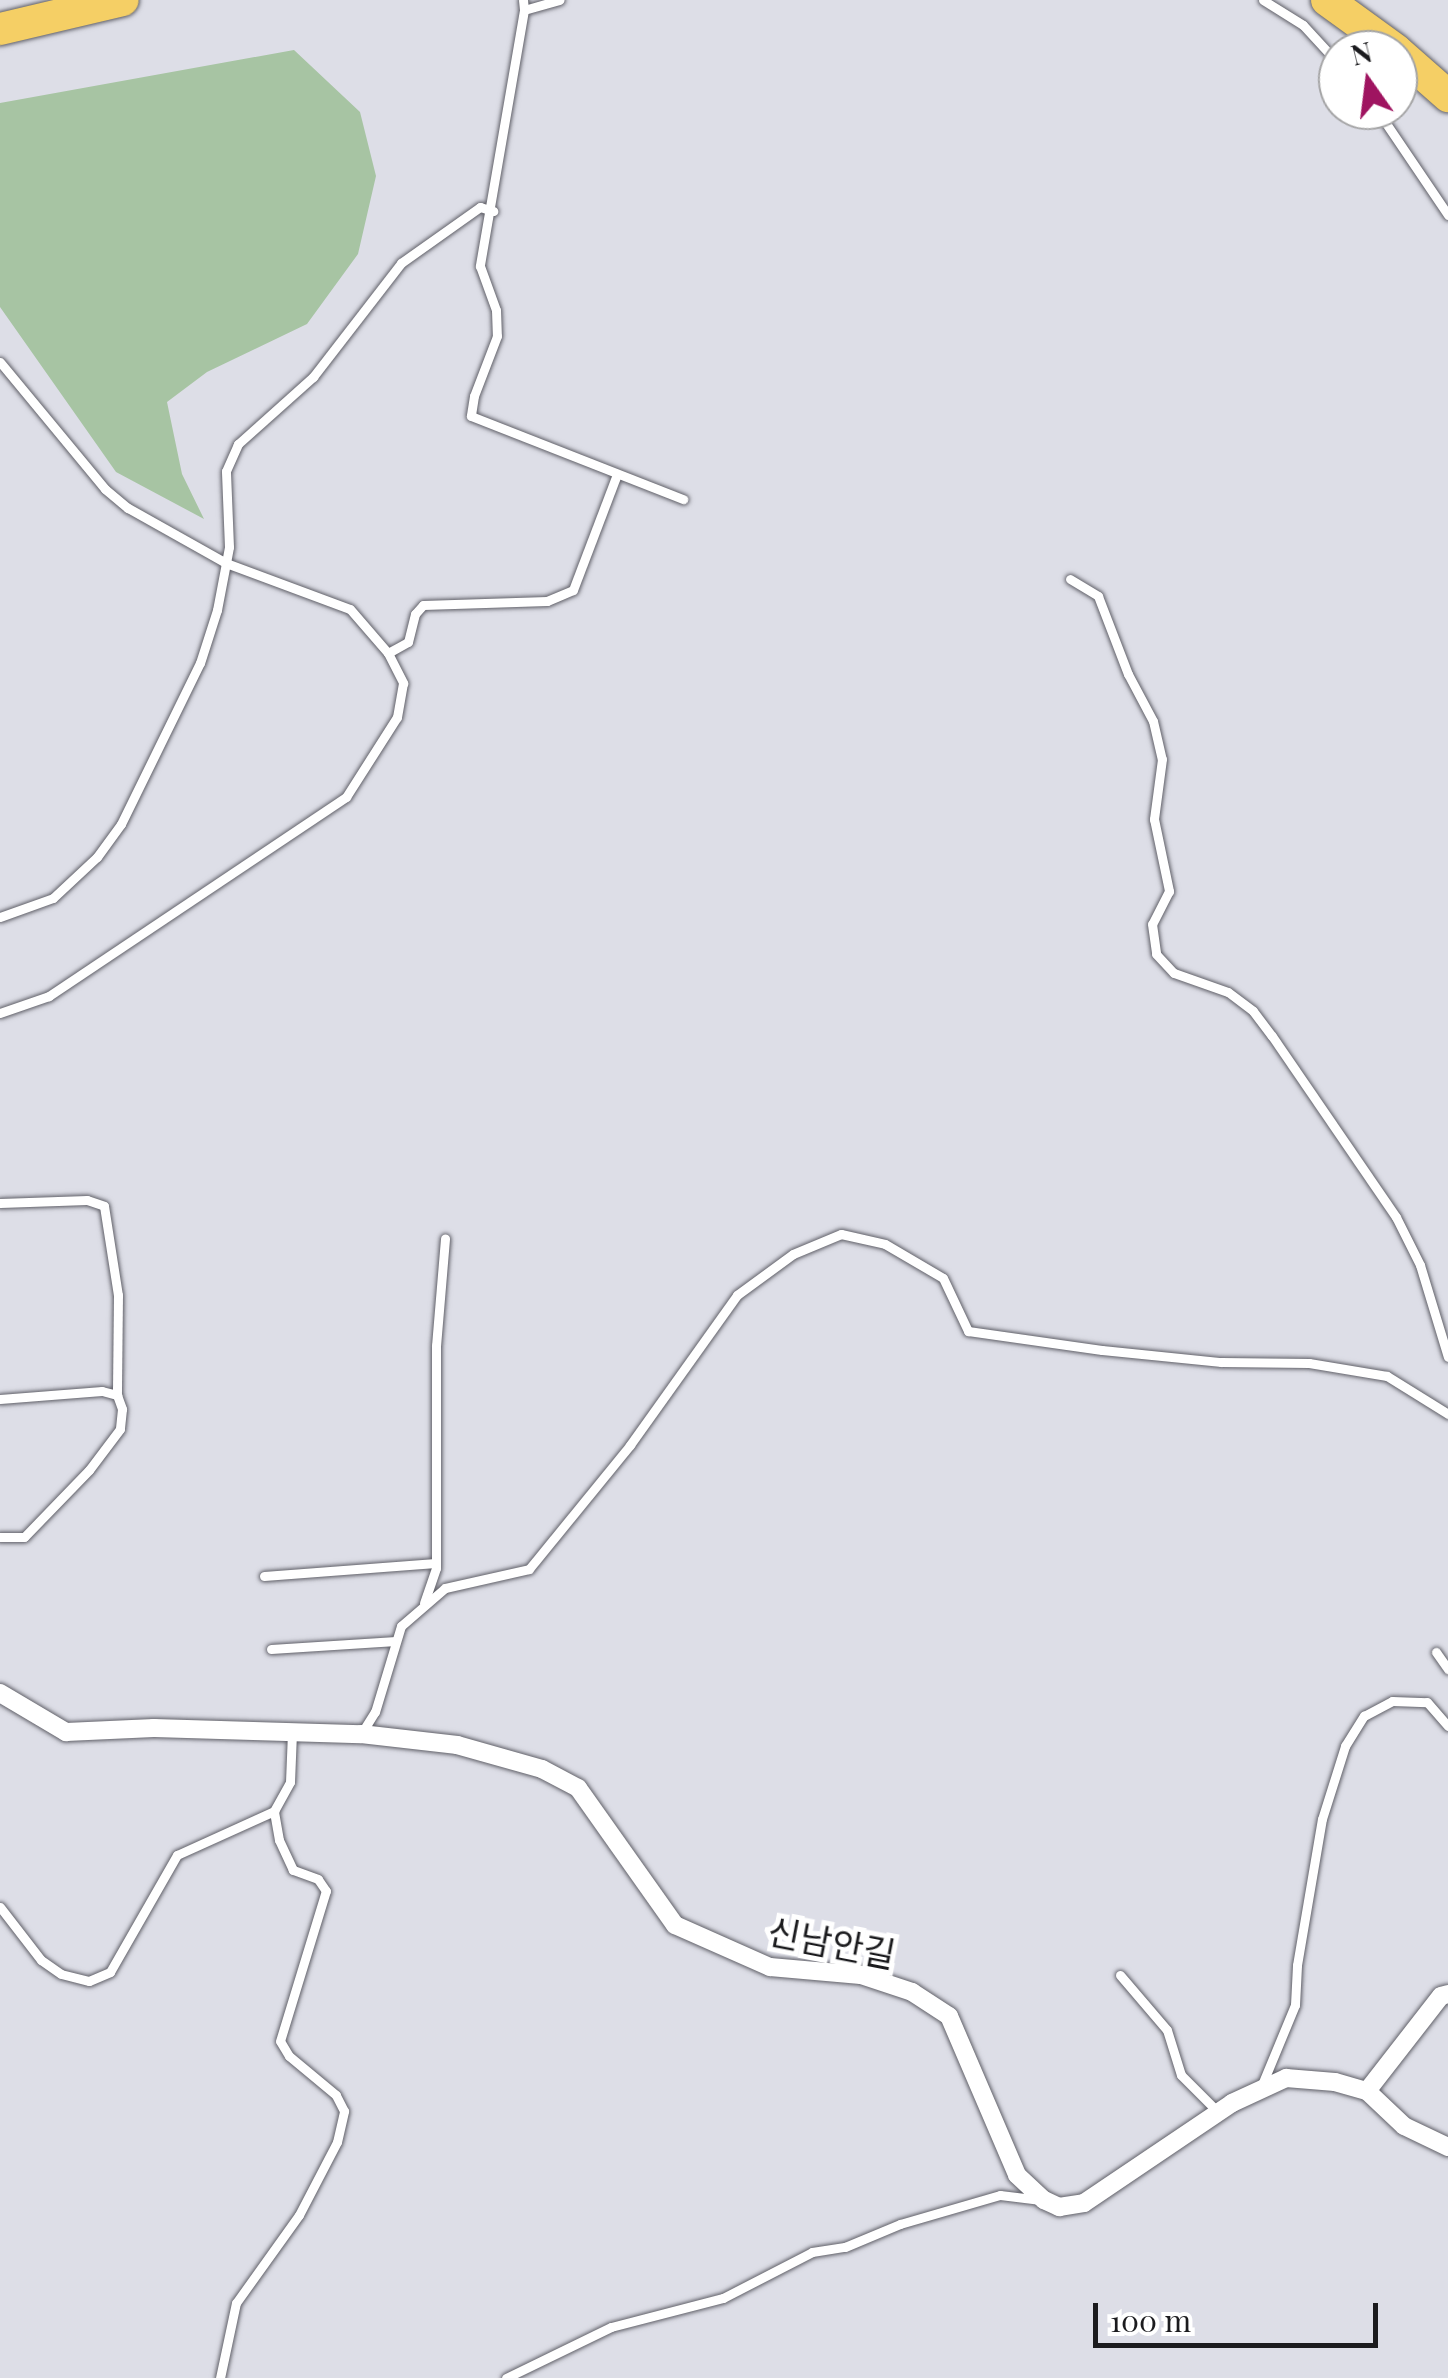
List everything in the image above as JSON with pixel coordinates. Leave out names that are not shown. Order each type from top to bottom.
[{"type":"highway","points":[[0,29],[122,0]]},
{"type":"highway","points":[[1327,0],[1368,30]]},
{"type":"highway","points":[[1418,70],[1448,96]]},
{"type":"street","name":"신남안길","points":[[0,1693],[66,1732],[154,1728],[361,1734],[457,1745],[542,1769],[578,1788],[675,1924],[770,1967],[861,1975],[912,1992],[948,2016],[1016,2175],[1044,2200]]},
{"type":"street","points":[[1367,2091],[1441,1996],[1448,1994]]},
{"type":"street","points":[[1044,2200],[1059,2207],[1084,2203],[1218,2112],[1286,2078],[1335,2082],[1367,2091],[1404,2126],[1448,2147]]},
{"type":"lane","points":[[560,0],[524,5],[493,211],[480,266],[499,325],[470,416],[683,499]]},
{"type":"lane","points":[[1263,0],[1302,25],[1318,42]]},
{"type":"lane","points":[[1391,130],[1448,214]]},
{"type":"lane","points":[[0,918],[53,898],[97,857],[121,824],[200,663],[226,564],[226,471],[238,444],[313,378],[401,263],[480,208],[493,211]]},
{"type":"lane","points":[[0,362],[106,489],[128,508],[226,564],[350,609],[388,653],[402,683],[397,716],[346,797],[49,996],[0,1013]]},
{"type":"lane","points":[[388,653],[408,642],[415,614],[423,605],[546,600],[572,590],[617,474]]},
{"type":"lane","points":[[1070,579],[1098,596],[1128,674],[1153,721],[1162,759],[1154,818],[1169,891],[1152,924],[1156,954],[1174,973],[1228,992],[1272,1036],[1396,1217],[1420,1265],[1448,1356]]},
{"type":"lane","points":[[0,1203],[88,1200],[104,1206],[118,1295],[116,1396],[122,1409],[120,1429],[110,1445],[24,1537],[0,1538]]},
{"type":"lane","points":[[361,1734],[375,1712],[401,1626],[445,1588],[529,1569],[630,1445],[737,1295],[794,1254],[841,1234],[885,1244],[943,1278],[968,1331],[1221,1362],[1309,1363],[1387,1376],[1448,1414]]},
{"type":"lane","points":[[423,1605],[436,1564],[436,1346],[445,1238]]},
{"type":"lane","points":[[0,1399],[102,1390],[116,1396]]},
{"type":"lane","points":[[264,1576],[436,1564]]},
{"type":"lane","points":[[271,1649],[396,1642]]},
{"type":"lane","points":[[1436,1652],[1448,1669]]},
{"type":"lane","points":[[1260,2090],[1295,2005],[1322,1818],[1345,1746],[1364,1716],[1392,1701],[1410,1698],[1428,1702],[1448,1726]]},
{"type":"lane","points":[[0,1908],[41,1960],[61,1974],[89,1981],[110,1972],[177,1855],[274,1810],[290,1782],[292,1732]]},
{"type":"lane","points":[[220,2378],[236,2303],[300,2215],[337,2142],[344,2111],[336,2094],[290,2056],[280,2041],[326,1891],[318,1878],[294,1870],[279,1840],[274,1810]]},
{"type":"lane","points":[[1120,1975],[1166,2030],[1181,2075],[1218,2112]]},
{"type":"lane","points":[[506,2378],[611,2327],[723,2298],[812,2252],[845,2248],[900,2224],[1000,2195],[1044,2200]]},
{"type":"green space","points":[[294,50],[360,112],[376,176],[358,254],[307,324],[207,372],[167,402],[182,474],[204,519],[116,472],[0,307],[0,103]]}]
